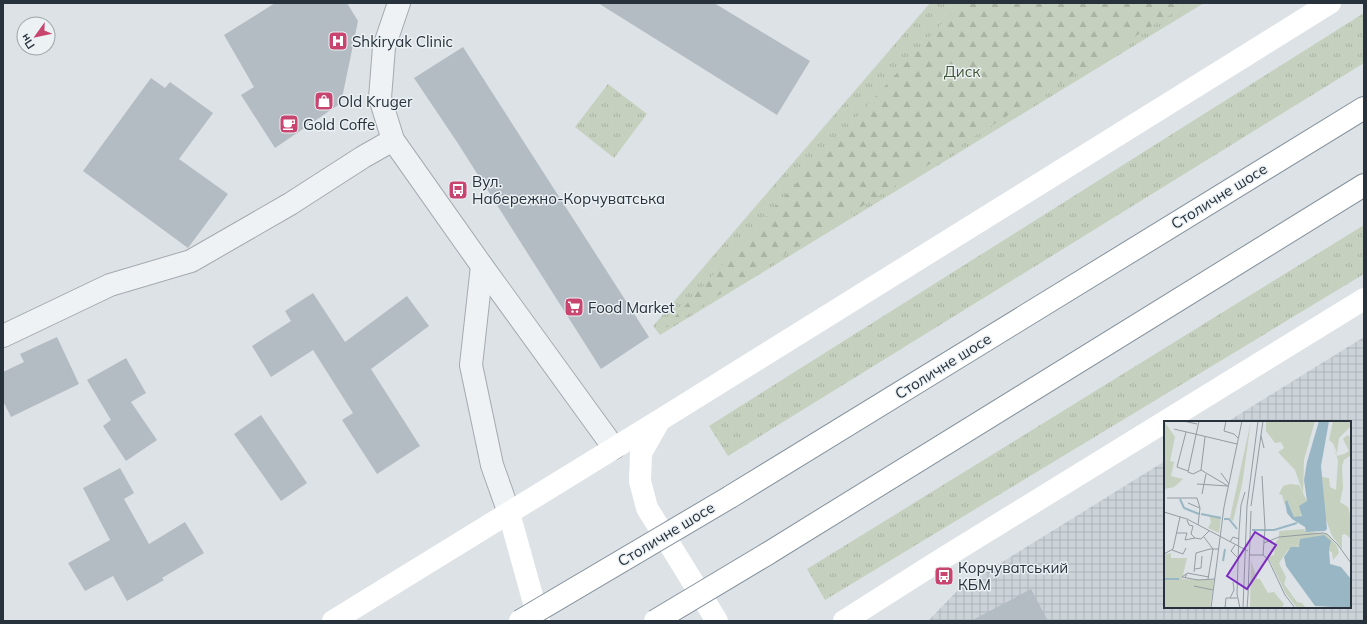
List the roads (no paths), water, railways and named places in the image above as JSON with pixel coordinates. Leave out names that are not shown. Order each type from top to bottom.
[{"type":"main road","points":[[333,621],[660,420],[1330,3]]},
{"type":"main road","name":"Столичне шосе","points":[[520,621],[730,497],[1364,108]]},
{"type":"main road","points":[[655,621],[767,554],[1364,185]]},
{"type":"main road","points":[[1166,421],[1364,299]]},
{"type":"main road","points":[[660,420],[641,453],[640,481],[647,508],[717,621]]},
{"type":"main road","points":[[844,621],[1164,422]]},
{"type":"main road","points":[[509,513],[539,621]]},
{"type":"street","points":[[399,3],[384,47],[380,98],[393,140],[614,448]]},
{"type":"street","points":[[3,336],[110,285],[191,261],[290,204],[363,157],[393,140]]},
{"type":"street","points":[[482,266],[470,365],[492,465],[509,513]]},
{"type":"place","name":"Shkiryak Clinic","points":[[338,41]]},
{"type":"place","name":"Old Kruger","points":[[324,101]]},
{"type":"place","name":"Gold Coffe","points":[[289,124]]},
{"type":"place","name":"Вул. Набережно-Корчуватська","points":[[458,190]]},
{"type":"place","name":"Food Market","points":[[574,307]]},
{"type":"place","name":"Корчуватський КБМ","points":[[944,576]]},
{"type":"park label","name":"Диск","points":[[962,71]]}]
